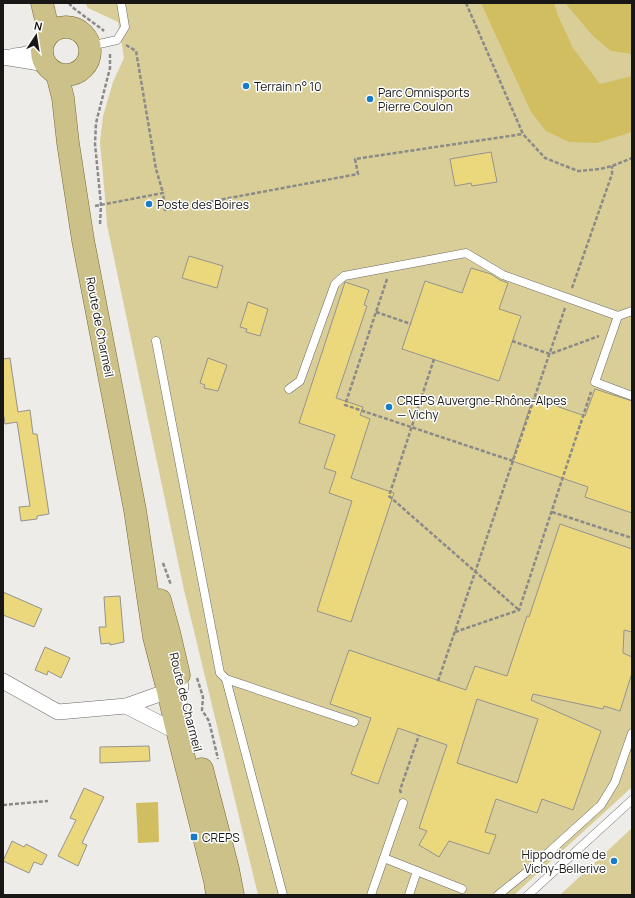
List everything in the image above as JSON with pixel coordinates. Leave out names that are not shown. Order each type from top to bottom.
[{"type":"main road","name":"Route de Charmeil","points":[[42,3],[63,98],[68,143],[83,240],[135,510],[154,637],[181,689],[210,763],[233,895]]},
{"type":"main road","name":"Route de Charmeil","points":[[52,49],[56,3]]},
{"type":"main road","points":[[81,70],[69,76],[52,49],[79,30],[87,38],[99,44]]},
{"type":"main road","name":"Route de Charmeil","points":[[68,143],[74,97],[81,70],[87,64],[90,56],[99,44]]},
{"type":"main road","name":"Route de Charmeil","points":[[181,689],[176,726],[215,881],[217,895]]},
{"type":"street","points":[[3,57],[23,55],[52,49]]},
{"type":"street","points":[[3,681],[58,712],[126,706],[181,689]]},
{"type":"street","points":[[126,706],[169,728],[176,726]]},
{"type":"lane","points":[[99,44],[117,40],[125,27],[121,3]]},
{"type":"lane","points":[[289,389],[300,381],[336,284],[344,276],[466,253],[504,276],[618,316],[632,311]]},
{"type":"lane","points":[[618,316],[595,382],[632,396]]},
{"type":"lane","points":[[156,341],[220,673],[226,679],[354,722]]},
{"type":"lane","points":[[226,679],[283,895]]},
{"type":"lane","points":[[498,895],[528,871],[600,805],[615,782],[632,734]]},
{"type":"lane","points":[[528,895],[632,800]]},
{"type":"lane","points":[[371,895],[404,803]]},
{"type":"lane","points":[[384,858],[462,889]]},
{"type":"lane","points":[[408,895],[417,871]]},
{"type":"path","points":[[69,3],[72,7],[103,30],[99,44],[111,55],[110,68],[96,123],[95,144],[101,205],[100,230]]},
{"type":"path","points":[[466,3],[523,134],[545,158],[578,171],[600,169],[632,158]]},
{"type":"path","points":[[117,40],[136,51],[156,169],[163,194],[165,210],[358,174],[355,159],[523,134]]},
{"type":"path","points":[[438,681],[612,174],[612,166]]},
{"type":"path","points":[[89,208],[163,194]]},
{"type":"path","points":[[391,267],[345,405],[513,461]]},
{"type":"path","points":[[376,312],[411,324]]},
{"type":"path","points":[[512,342],[550,354],[613,331]]},
{"type":"path","points":[[434,359],[389,496],[519,610]]},
{"type":"path","points":[[519,610],[595,382]]},
{"type":"path","points":[[552,512],[632,538]]},
{"type":"path","points":[[161,558],[173,592]]},
{"type":"path","points":[[454,632],[519,610]]},
{"type":"path","points":[[181,689],[202,697],[202,710],[209,721],[210,763]]},
{"type":"path","points":[[404,803],[400,790],[419,735]]},
{"type":"path","points":[[3,805],[48,801]]},
{"type":"shaded area","name":"CREPS Auvergne-Rhône-Alpes — Vichy","points":[[85,3],[632,3],[632,787],[514,895],[258,895],[184,590],[107,225],[100,142],[103,116],[113,82],[124,58],[118,22],[88,8]]},
{"type":"shaded area","points":[[481,3],[554,3],[558,16],[573,48],[600,84],[632,76],[632,132],[597,143],[569,142],[546,131],[531,112]]},
{"type":"shaded area","points":[[565,3],[632,3],[632,54],[611,51],[593,36]]},
{"type":"shaded area","points":[[158,802],[159,842],[138,843],[136,803]]},
{"type":"shaded area","name":"Hippodrome de Vichy-Bellerive","points":[[632,828],[632,895],[560,895]]},
{"type":"building","points":[[491,152],[497,182],[472,186],[471,183],[455,186],[450,159]]},
{"type":"building","points":[[189,256],[223,266],[217,288],[182,278]]},
{"type":"building","points":[[471,268],[491,274],[508,283],[499,309],[521,316],[499,381],[402,349],[425,281],[462,293]]},
{"type":"building","points":[[345,282],[369,290],[364,305],[367,306],[336,398],[363,407],[360,415],[370,419],[351,478],[394,493],[351,622],[317,611],[352,501],[329,493],[336,472],[324,468],[335,435],[299,423]]},
{"type":"building","points":[[248,302],[268,309],[260,336],[246,332],[247,329],[240,327]]},
{"type":"building","points":[[10,358],[18,412],[30,410],[33,434],[37,434],[49,514],[37,516],[37,519],[21,521],[19,507],[30,506],[17,422],[5,424],[3,411],[3,359]]},
{"type":"building","points":[[208,358],[227,365],[218,391],[204,388],[205,385],[200,383]]},
{"type":"building","points":[[595,389],[632,401],[632,513],[585,497],[588,487],[512,461],[533,398],[585,416]]},
{"type":"building","points":[[560,524],[632,549],[632,632],[624,630],[623,653],[632,657],[632,673],[620,711],[604,706],[603,709],[533,694],[531,700],[601,731],[573,810],[542,799],[537,813],[496,799],[485,832],[496,835],[489,854],[449,841],[439,857],[419,845],[427,831],[419,828],[447,745],[398,728],[378,784],[351,774],[371,718],[330,704],[349,650],[466,690],[475,666],[507,676],[527,616],[529,617]],"holes":[[[477,699],[538,719],[517,783],[457,763]]]},
{"type":"building","points":[[3,592],[42,609],[34,627],[3,615]]},
{"type":"building","points":[[120,596],[124,642],[110,645],[110,643],[101,644],[99,627],[106,627],[104,597]]},
{"type":"building","points":[[45,647],[70,658],[61,678],[48,671],[47,675],[35,670]]},
{"type":"building","points":[[149,746],[150,761],[100,763],[100,747]]},
{"type":"building","points":[[84,788],[104,797],[82,843],[87,845],[78,866],[58,856],[76,820],[70,818]]},
{"type":"building","points":[[12,841],[24,847],[26,844],[47,855],[42,865],[34,862],[29,873],[3,861]]},
{"type":"place","name":"Terrain n° 10","points":[[246,86]]},
{"type":"place","name":"Parc Omnisports Pierre Coulon","points":[[370,99]]},
{"type":"place","name":"Poste des Boires","points":[[149,204]]},
{"type":"place","name":"CREPS Auvergne-Rhône-Alpes — Vichy","points":[[389,407]]},
{"type":"place","name":"CREPS","points":[[194,837]]},
{"type":"place","name":"Hippodrome de Vichy-Bellerive","points":[[614,861]]}]
